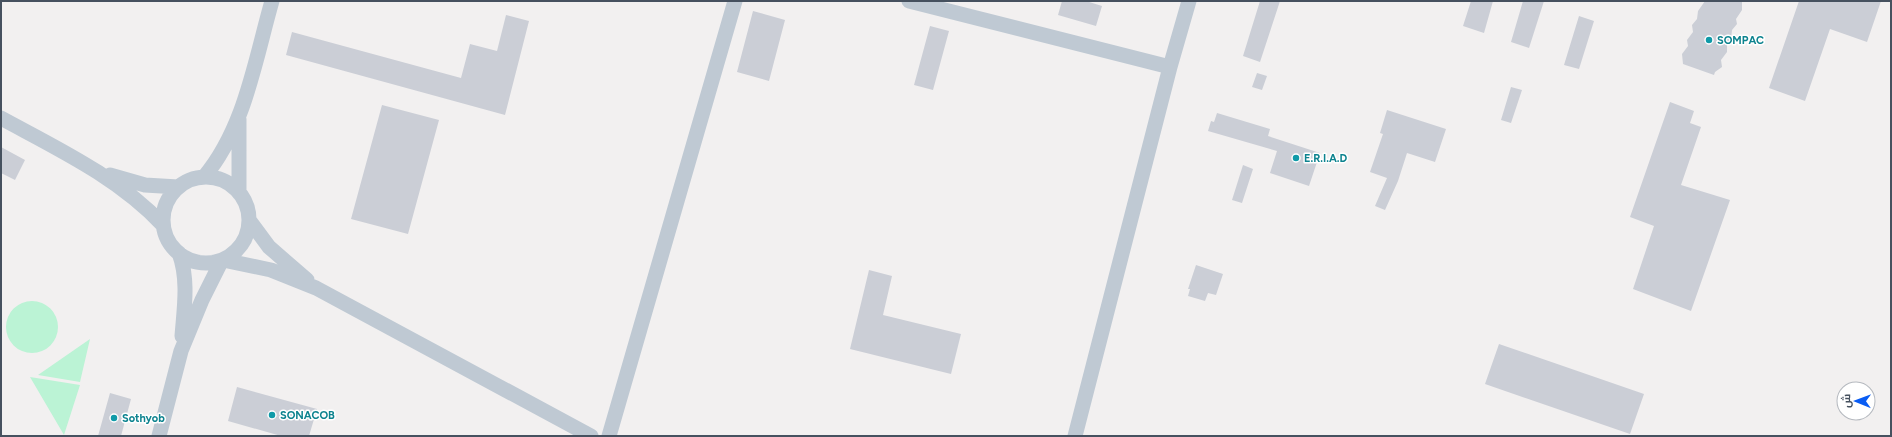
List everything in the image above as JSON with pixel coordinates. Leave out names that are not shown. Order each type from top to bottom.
[{"type":"street","points":[[204,177],[217,159],[239,116],[272,1]]},
{"type":"street","points":[[609,436],[735,1]]},
{"type":"street","points":[[909,1],[1170,67]]},
{"type":"street","points":[[1075,436],[1170,67],[1189,1]]},
{"type":"street","points":[[239,116],[240,193]]},
{"type":"street","points":[[1,118],[98,171],[141,204],[164,225]]},
{"type":"street","points":[[98,171],[145,185],[178,187]]},
{"type":"street","points":[[179,254],[195,262],[208,263],[222,260],[231,256],[243,243],[247,235],[249,220],[248,208],[240,193],[220,179],[204,177],[190,180],[178,187],[168,200],[163,217],[164,225],[168,241],[179,254],[183,264],[185,286],[181,351]]},
{"type":"street","points":[[249,220],[269,247],[316,288]]},
{"type":"street","points":[[222,260],[271,270],[316,288],[591,436]]},
{"type":"street","points":[[159,436],[181,351],[202,300],[222,260]]},
{"type":"green space","points":[[27,301],[37,301],[51,308],[58,322],[58,332],[51,346],[37,353],[27,353],[17,349],[10,342],[6,332],[6,322],[10,312],[17,305]]},
{"type":"green space","points":[[90,339],[80,382],[38,375]]},
{"type":"green space","points":[[30,377],[80,385],[64,435]]},
{"type":"building","points":[[1062,1],[1086,1],[1102,6],[1096,26],[1058,15]]},
{"type":"building","points":[[1260,1],[1280,1],[1260,62],[1243,56]]},
{"type":"building","points":[[1471,1],[1493,1],[1484,33],[1463,26]]},
{"type":"building","points":[[1523,1],[1544,1],[1529,48],[1511,42]]},
{"type":"building","name":"SOMPAC","points":[[1705,1],[1742,1],[1742,10],[1736,19],[1737,24],[1732,30],[1731,39],[1727,43],[1727,52],[1721,60],[1722,67],[1715,72],[1714,75],[1683,64],[1682,54],[1688,46],[1687,40],[1693,32],[1692,25],[1697,19],[1698,11]]},
{"type":"building","points":[[1799,1],[1881,1],[1867,42],[1830,29],[1805,101],[1769,88]]},
{"type":"building","points":[[753,11],[785,20],[769,81],[737,72]]},
{"type":"building","points":[[506,15],[529,21],[505,115],[286,55],[292,32],[461,78],[470,44],[497,51]]},
{"type":"building","points":[[1579,16],[1594,21],[1579,69],[1564,65]]},
{"type":"building","points":[[930,26],[949,31],[933,90],[914,85]]},
{"type":"building","points":[[1257,73],[1267,76],[1262,90],[1252,87]]},
{"type":"building","points":[[1511,87],[1522,90],[1511,123],[1501,120]]},
{"type":"building","points":[[1670,102],[1694,111],[1690,123],[1701,127],[1681,185],[1730,200],[1691,311],[1633,289],[1654,226],[1630,217]]},
{"type":"building","points":[[382,105],[439,120],[408,234],[351,219]]},
{"type":"building","points":[[1387,110],[1446,129],[1435,162],[1407,153],[1398,181],[1385,210],[1375,206],[1387,178],[1370,172],[1383,134],[1380,133]]},
{"type":"building","points":[[1217,113],[1270,129],[1268,136],[1320,153],[1309,186],[1270,173],[1277,151],[1208,131],[1211,121],[1214,122]]},
{"type":"building","points":[[1,147],[25,160],[15,180],[1,173]]},
{"type":"building","points":[[1243,165],[1253,169],[1242,203],[1232,200]]},
{"type":"building","points":[[1196,265],[1223,274],[1216,295],[1208,293],[1205,301],[1188,296],[1190,289],[1188,289]]},
{"type":"building","points":[[869,270],[892,276],[883,315],[961,334],[951,374],[850,349]]},
{"type":"building","points":[[1499,344],[1644,394],[1630,434],[1485,384]]},
{"type":"building","name":"SONACOB","points":[[237,387],[317,409],[309,436],[281,436],[228,421]]},
{"type":"building","name":"Sothyob","points":[[110,393],[131,399],[121,436],[98,436]]},
{"type":"place","name":"SOMPAC","points":[[1709,40]]},
{"type":"place","name":"E.R.I.A.D","points":[[1296,158]]},
{"type":"place","name":"SONACOB","points":[[272,415]]},
{"type":"place","name":"Sothyob","points":[[114,418]]}]
